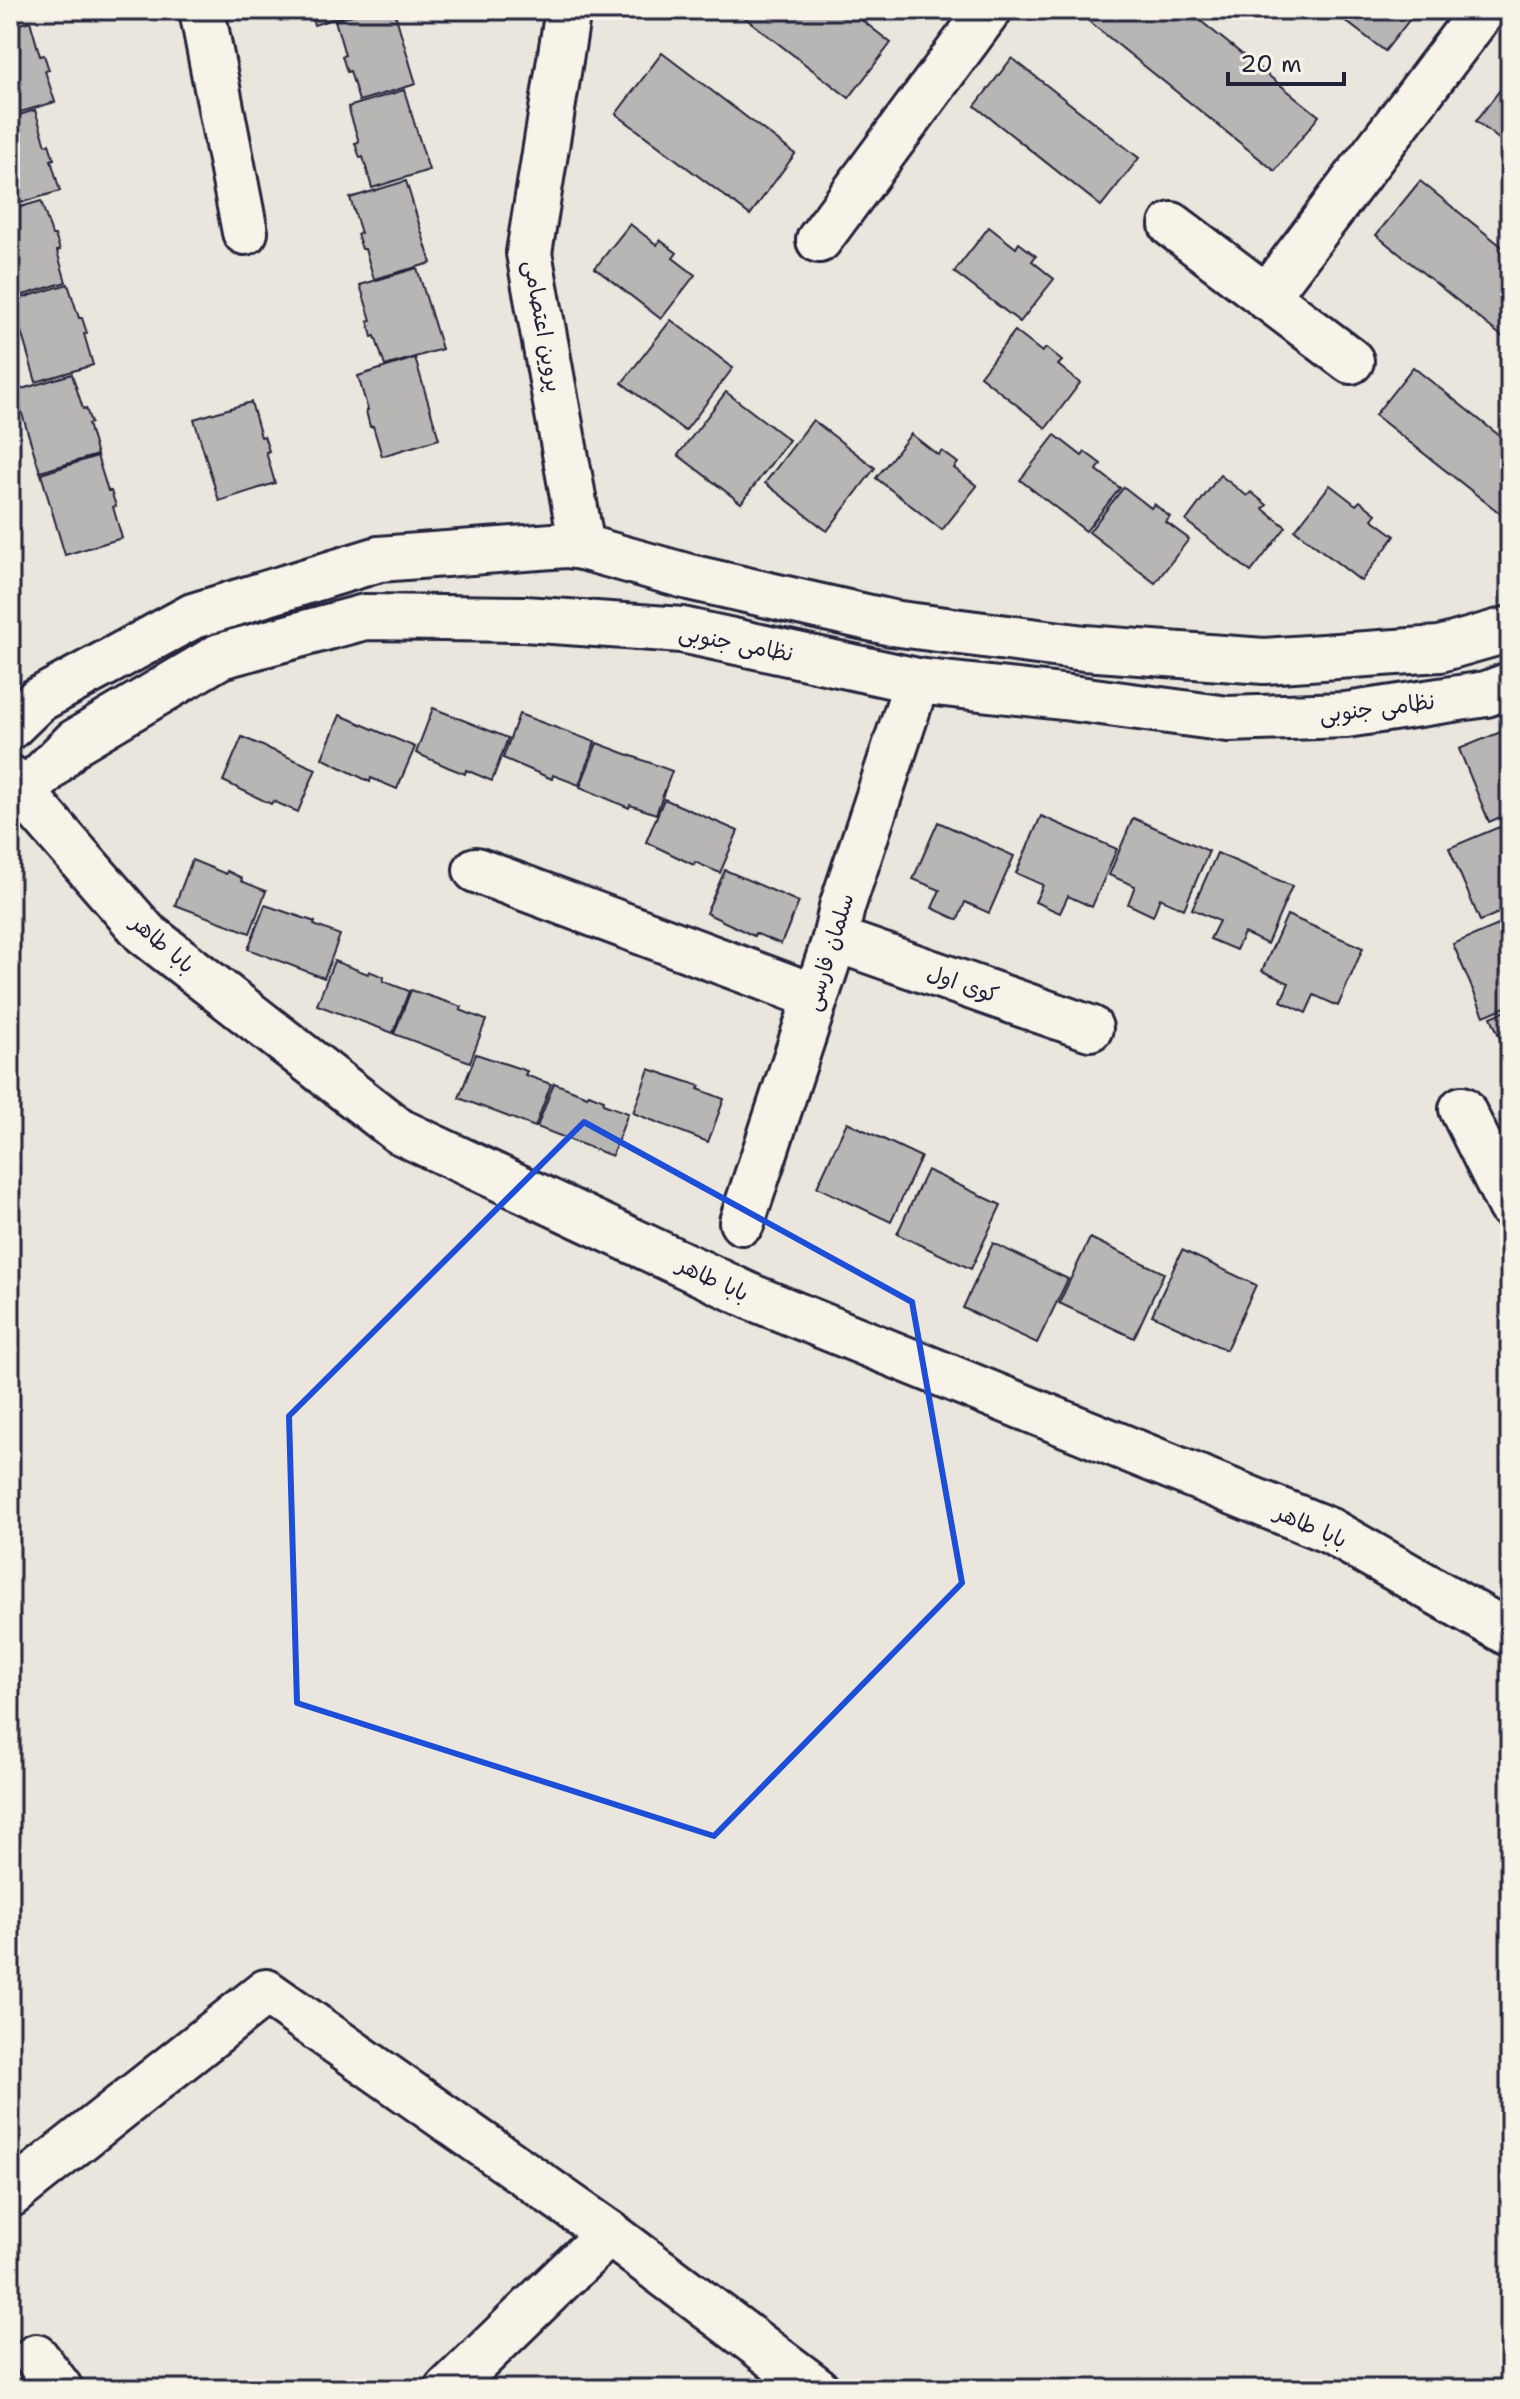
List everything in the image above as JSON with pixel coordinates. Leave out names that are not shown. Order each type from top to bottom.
[{"type":"street","points":[[202,10],[245,232]]},
{"type":"street","name":"پروین اعتصامی","points":[[568,10],[529,253],[582,547]]},
{"type":"street","points":[[819,240],[989,10]]},
{"type":"street","points":[[1266,297],[1483,10]]},
{"type":"street","points":[[1172,225],[1351,361]]},
{"type":"street","points":[[10,727],[38,700],[193,616],[379,559],[566,545],[689,577],[892,623],[1084,648],[1264,661],[1440,649],[1510,629]]},
{"type":"street","name":"نظامی جنوبی","points":[[14,793],[75,742],[220,656],[365,617],[524,619],[682,630],[917,681],[1228,719],[1346,715],[1486,694],[1510,685]]},
{"type":"street","name":"سلمان فارسی","points":[[742,1222],[917,681]]},
{"type":"street","name":"بابا طاهر","points":[[14,793],[145,933],[399,1131],[754,1298],[1330,1531],[1510,1634]]},
{"type":"street","points":[[476,870],[816,997]]},
{"type":"street","name":"کوی اول","points":[[835,939],[1090,1028]]},
{"type":"street","points":[[1462,1109],[1510,1206]]},
{"type":"street","points":[[10,2195],[266,1992],[609,2233],[817,2389]]},
{"type":"street","points":[[448,2389],[609,2233]]},
{"type":"highlighted area","points":[[584,1122],[912,1302],[962,1583],[714,1836],[297,1703],[289,1416]]},
{"type":"building","points":[[309,10],[361,10],[314,25]]},
{"type":"building","points":[[370,10],[394,10],[416,84],[359,101],[342,56],[345,55],[335,20]]},
{"type":"building","points":[[735,10],[849,10],[891,43],[849,98]]},
{"type":"building","points":[[1187,10],[1319,116],[1275,171],[1076,11]]},
{"type":"building","points":[[1331,10],[1417,10],[1385,51]]},
{"type":"building","points":[[30,21],[40,56],[44,55],[49,70],[45,71],[55,102],[10,115],[10,27]]},
{"type":"building","points":[[662,53],[795,154],[750,215],[616,114]]},
{"type":"building","points":[[1012,58],[1139,158],[1101,206],[975,106]]},
{"type":"building","points":[[1510,77],[1510,148],[1476,121]]},
{"type":"building","points":[[404,90],[429,170],[372,188],[363,157],[360,158],[355,143],[359,142],[348,107]]},
{"type":"building","points":[[35,110],[54,159],[51,160],[60,191],[10,206],[10,118]]},
{"type":"building","points":[[406,181],[431,263],[374,279],[357,234],[361,233],[350,198]]},
{"type":"building","points":[[1420,181],[1510,253],[1510,343],[1376,235]]},
{"type":"building","points":[[41,201],[60,250],[57,251],[66,282],[10,299],[10,210]]},
{"type":"building","points":[[630,224],[657,245],[660,240],[677,253],[673,258],[695,275],[661,319],[595,268]]},
{"type":"building","points":[[989,227],[1016,248],[1019,243],[1036,256],[1032,261],[1054,279],[1020,322],[954,272]]},
{"type":"building","points":[[417,268],[442,349],[385,366],[375,336],[372,337],[368,321],[371,320],[360,285]]},
{"type":"building","points":[[68,284],[87,333],[84,334],[93,365],[36,382],[12,301]]},
{"type":"building","points":[[671,320],[733,368],[685,431],[622,383]]},
{"type":"building","points":[[1015,331],[1042,352],[1046,348],[1062,361],[1058,365],[1080,383],[1046,428],[980,376]]},
{"type":"building","points":[[415,358],[439,439],[382,456],[373,426],[370,427],[358,376]]},
{"type":"building","points":[[1413,367],[1510,444],[1510,503],[1501,514],[1375,415]]},
{"type":"building","points":[[72,374],[91,423],[88,424],[97,455],[40,472],[15,391]]},
{"type":"building","points":[[726,392],[789,440],[741,503],[678,455]]},
{"type":"building","points":[[251,402],[261,437],[264,436],[269,451],[266,452],[275,483],[219,501],[194,419]]},
{"type":"building","points":[[813,420],[875,468],[827,531],[765,483]]},
{"type":"building","points":[[911,434],[938,455],[942,451],[958,463],[954,468],[977,486],[942,530],[876,478]]},
{"type":"building","points":[[1055,435],[1082,456],[1085,452],[1101,464],[1097,470],[1120,488],[1086,531],[1020,480]]},
{"type":"building","points":[[97,456],[116,506],[113,507],[122,538],[65,555],[41,474]]},
{"type":"building","points":[[1220,475],[1247,496],[1251,492],[1267,505],[1263,509],[1286,527],[1251,572],[1186,521]]},
{"type":"building","points":[[1330,485],[1356,505],[1360,501],[1376,514],[1372,519],[1395,536],[1361,581],[1295,530]]},
{"type":"building","points":[[1124,487],[1151,508],[1154,504],[1170,517],[1166,522],[1189,539],[1155,583],[1089,532]]},
{"type":"building","points":[[433,708],[508,738],[492,781],[466,770],[465,774],[416,753]]},
{"type":"building","points":[[519,714],[595,742],[579,785],[553,775],[552,779],[503,758]]},
{"type":"building","points":[[340,715],[415,747],[397,789],[371,778],[370,782],[322,758]]},
{"type":"building","points":[[1508,729],[1510,813],[1489,822],[1459,749]]},
{"type":"building","points":[[242,737],[316,769],[298,812],[273,801],[271,804],[223,781]]},
{"type":"building","points":[[597,743],[672,771],[656,814],[630,805],[629,808],[580,787]]},
{"type":"building","points":[[664,799],[738,831],[720,873],[695,862],[694,865],[646,842]]},
{"type":"building","points":[[1041,816],[1117,849],[1092,907],[1068,896],[1060,913],[1035,902],[1043,885],[1016,873]]},
{"type":"building","points":[[1133,818],[1209,851],[1184,909],[1160,898],[1153,916],[1128,904],[1135,886],[1109,875]]},
{"type":"building","points":[[938,822],[1014,856],[989,913],[965,902],[958,920],[932,908],[940,890],[913,879]]},
{"type":"building","points":[[1499,827],[1510,853],[1510,908],[1480,921],[1449,848]]},
{"type":"building","points":[[1217,853],[1292,886],[1267,944],[1244,933],[1236,950],[1210,939],[1219,921],[1192,909]]},
{"type":"building","points":[[192,860],[226,874],[227,871],[242,878],[241,881],[266,891],[250,933],[175,905]]},
{"type":"building","points":[[725,870],[799,902],[781,944],[755,933],[754,936],[706,913]]},
{"type":"building","points":[[265,905],[315,922],[314,925],[340,935],[324,978],[248,949]]},
{"type":"building","points":[[1287,915],[1363,948],[1338,1006],[1314,995],[1306,1013],[1281,1001],[1289,983],[1262,971]]},
{"type":"building","points":[[1503,923],[1510,939],[1510,1005],[1484,1016],[1453,944]]},
{"type":"building","points":[[334,961],[384,977],[383,981],[409,991],[393,1033],[317,1005]]},
{"type":"building","points":[[411,990],[462,1007],[460,1010],[486,1020],[470,1062],[394,1034]]},
{"type":"building","points":[[1510,1009],[1510,1062],[1491,1017]]},
{"type":"building","points":[[476,1054],[527,1071],[525,1075],[551,1084],[535,1127],[459,1098]]},
{"type":"building","points":[[649,1069],[700,1086],[698,1089],[724,1099],[708,1142],[633,1113]]},
{"type":"building","points":[[554,1083],[604,1100],[603,1104],[628,1113],[612,1156],[537,1127]]},
{"type":"building","points":[[847,1122],[921,1157],[891,1222],[817,1187]]},
{"type":"building","points":[[927,1170],[1001,1205],[971,1269],[897,1234]]},
{"type":"building","points":[[1090,1238],[1164,1273],[1134,1338],[1059,1303]]},
{"type":"building","points":[[993,1243],[1068,1279],[1037,1343],[963,1308]]},
{"type":"building","points":[[1182,1250],[1256,1285],[1226,1350],[1152,1315]]}]
